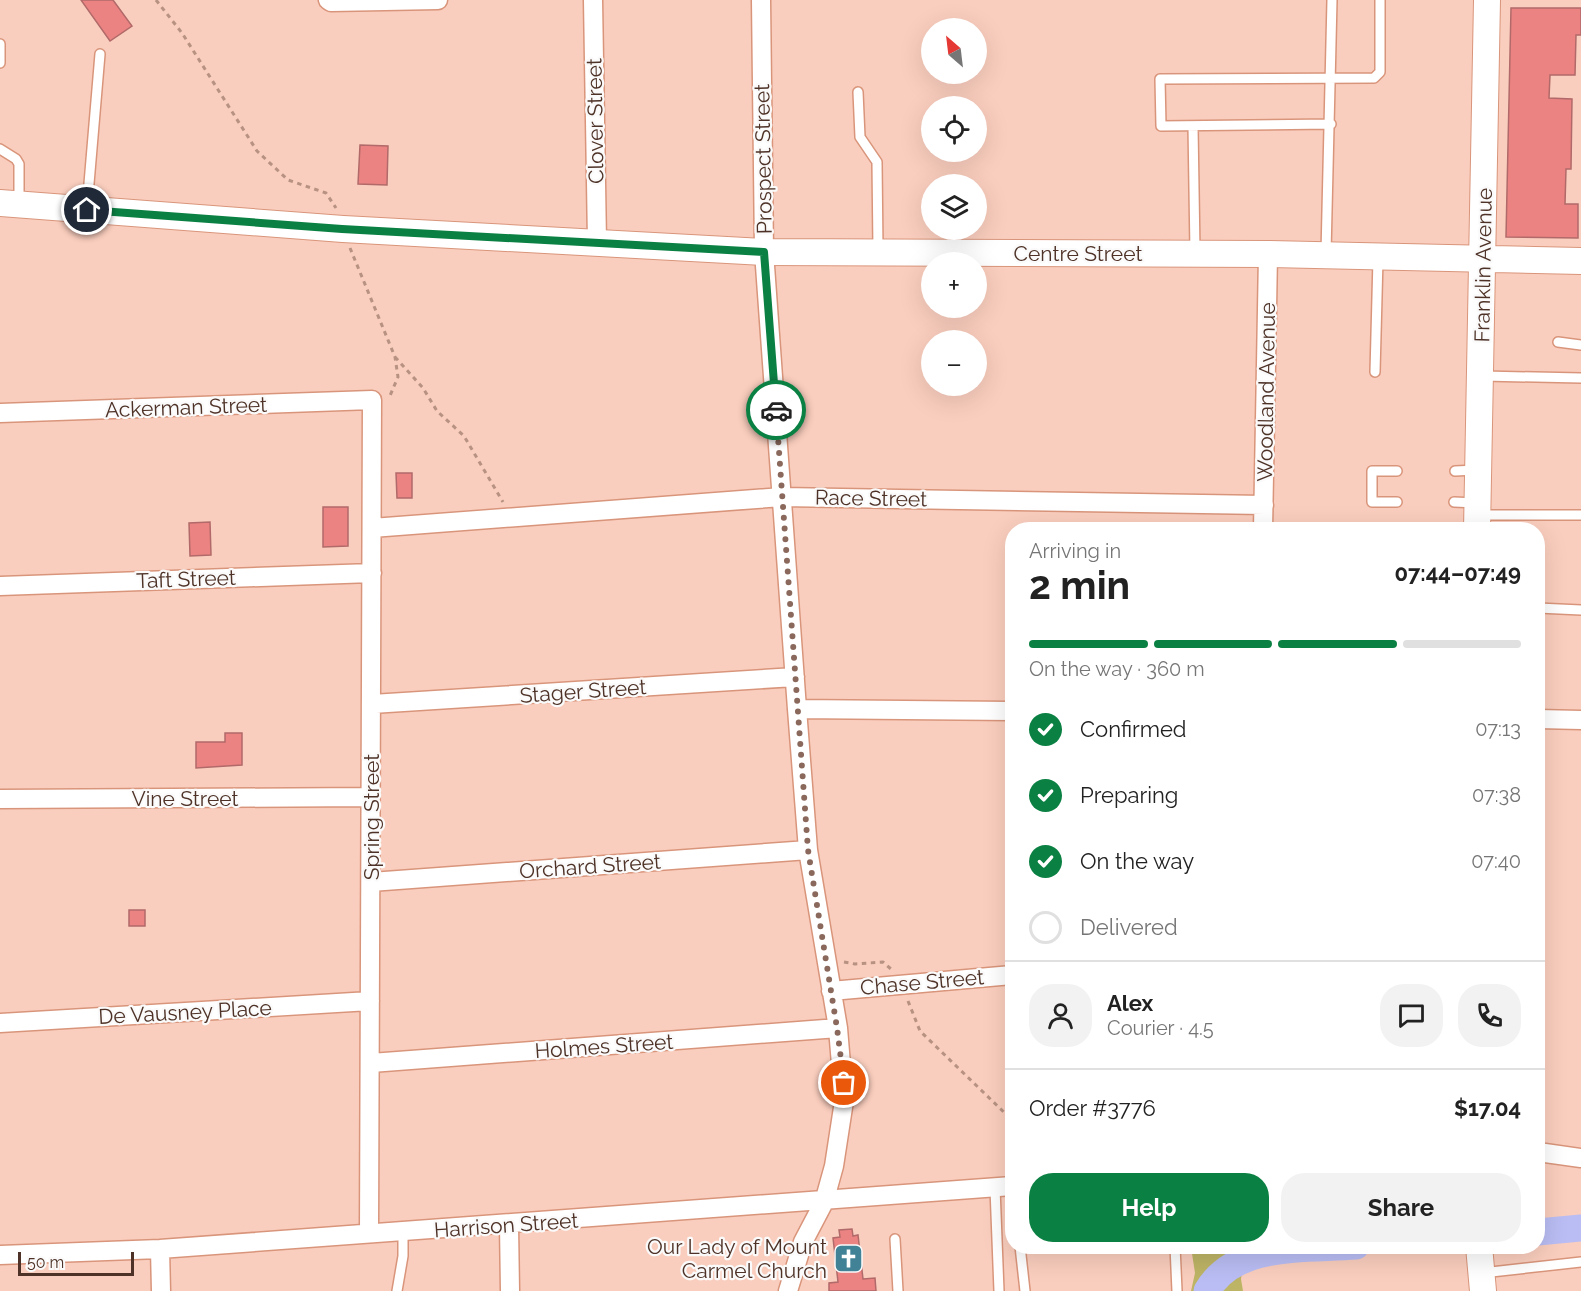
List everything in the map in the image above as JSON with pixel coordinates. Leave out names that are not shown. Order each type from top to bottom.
[{"type":"street","points":[[328,0],[331,2],[438,0]]},
{"type":"street","name":"Clover Street","points":[[593,0],[597,242]]},
{"type":"street","name":"Prospect Street","points":[[761,0],[764,252],[797,709]]},
{"type":"street","name":"Franklin Avenue","points":[[1472,512],[1467,470],[1480,376],[1487,0]]},
{"type":"street","name":"Centre Street","points":[[10,204],[342,229],[764,252],[1268,254],[1581,261]]},
{"type":"street","name":"Woodland Avenue","points":[[1263,522],[1268,254]]},
{"type":"street","name":"Ackerman Street","points":[[0,413],[379,404]]},
{"type":"street","name":"Spring Street","points":[[369,1233],[372,528],[379,404]]},
{"type":"street","name":"Race Street","points":[[372,528],[782,497],[1264,505]]},
{"type":"street","name":"Taft Street","points":[[0,585],[372,573]]},
{"type":"street","name":"Stager Street","points":[[372,704],[795,677]]},
{"type":"street","points":[[788,1291],[803,1242],[824,1202],[834,1166],[844,1101],[837,1028],[808,850],[797,709],[1005,711]]},
{"type":"street","points":[[1545,719],[1581,720]]},
{"type":"street","name":"Vine Street","points":[[0,799],[370,797]]},
{"type":"street","name":"Orchard Street","points":[[371,882],[808,850]]},
{"type":"street","name":"Chase Street","points":[[831,991],[1005,976]]},
{"type":"street","name":"De Vausney Place","points":[[0,1023],[370,1001]]},
{"type":"street","name":"Holmes Street","points":[[371,1063],[837,1028]]},
{"type":"street","points":[[1545,1153],[1581,1158]]},
{"type":"street","name":"Harrison Street","points":[[0,1255],[160,1249],[1004,1187]]},
{"type":"street","points":[[509,1225],[510,1291]]},
{"type":"street","points":[[160,1249],[161,1291]]},
{"type":"lane","points":[[1326,256],[1331,124],[1332,0]]},
{"type":"lane","points":[[1331,124],[1161,126],[1160,79],[1374,78],[1380,72],[1380,0]]},
{"type":"lane","points":[[0,44],[0,63]]},
{"type":"lane","points":[[87,210],[100,54]]},
{"type":"lane","points":[[858,92],[860,137],[877,162],[878,252]]},
{"type":"lane","points":[[1193,126],[1195,254]]},
{"type":"lane","points":[[0,149],[16,159],[19,164],[10,204]]},
{"type":"lane","points":[[1375,372],[1378,257]]},
{"type":"lane","points":[[1558,342],[1581,345]]},
{"type":"lane","points":[[1480,376],[1581,378]]},
{"type":"lane","points":[[1397,471],[1372,471],[1372,502],[1397,502]]},
{"type":"lane","points":[[1472,512],[1581,515]]},
{"type":"lane","points":[[1545,608],[1581,610]]},
{"type":"lane","points":[[999,1291],[1004,1187]]},
{"type":"lane","points":[[397,1291],[403,1256],[403,1231]]},
{"type":"lane","points":[[895,1239],[898,1291]]},
{"type":"lane","points":[[1021,1254],[1025,1286]]},
{"type":"lane","points":[[1176,1254],[1178,1270],[1176,1291]]},
{"type":"lane","points":[[1481,1267],[1581,1262]]},
{"type":"path","points":[[156,0],[182,33],[257,151],[288,180],[326,193],[335,205],[342,229],[395,357],[398,377],[379,404]]},
{"type":"path","points":[[395,357],[423,388],[437,411],[464,436],[492,488],[505,505],[520,517]]},
{"type":"shaded area","points":[[1192,1254],[1245,1254],[1241,1279],[1243,1291],[1191,1291],[1195,1273]]},
{"type":"building","points":[[81,0],[113,0],[132,26],[110,41]]},
{"type":"building","points":[[1511,8],[1581,8],[1581,35],[1576,35],[1575,75],[1550,75],[1549,98],[1572,99],[1571,169],[1566,169],[1565,204],[1578,204],[1578,238],[1506,237]]},
{"type":"building","points":[[360,145],[388,146],[387,185],[358,184]]},
{"type":"building","points":[[396,473],[412,473],[412,498],[397,498]]},
{"type":"building","points":[[323,507],[348,507],[348,546],[323,547]]},
{"type":"building","points":[[210,522],[211,555],[190,556],[189,523]]},
{"type":"building","points":[[225,733],[242,733],[242,765],[196,768],[196,742],[225,742]]},
{"type":"building","points":[[129,910],[145,910],[145,926],[129,926]]},
{"type":"building","name":"Our Lady of Mount Carmel Church","points":[[852,1229],[853,1236],[858,1235],[863,1279],[875,1278],[876,1291],[829,1291],[829,1283],[838,1282],[833,1238],[840,1237],[839,1230]]},
{"type":"waterway","points":[[1545,1231],[1581,1228]]},
{"type":"waterway","points":[[1207,1291],[1219,1275],[1235,1264],[1264,1254]]},
{"type":"way so far","points":[[776,410],[808,850],[844,1083]]},
{"type":"place","name":"Our Lady of Mount Carmel Church","points":[[848,1258]]},
{"type":"route","points":[[87,210],[342,229],[764,252],[776,410]]}]
